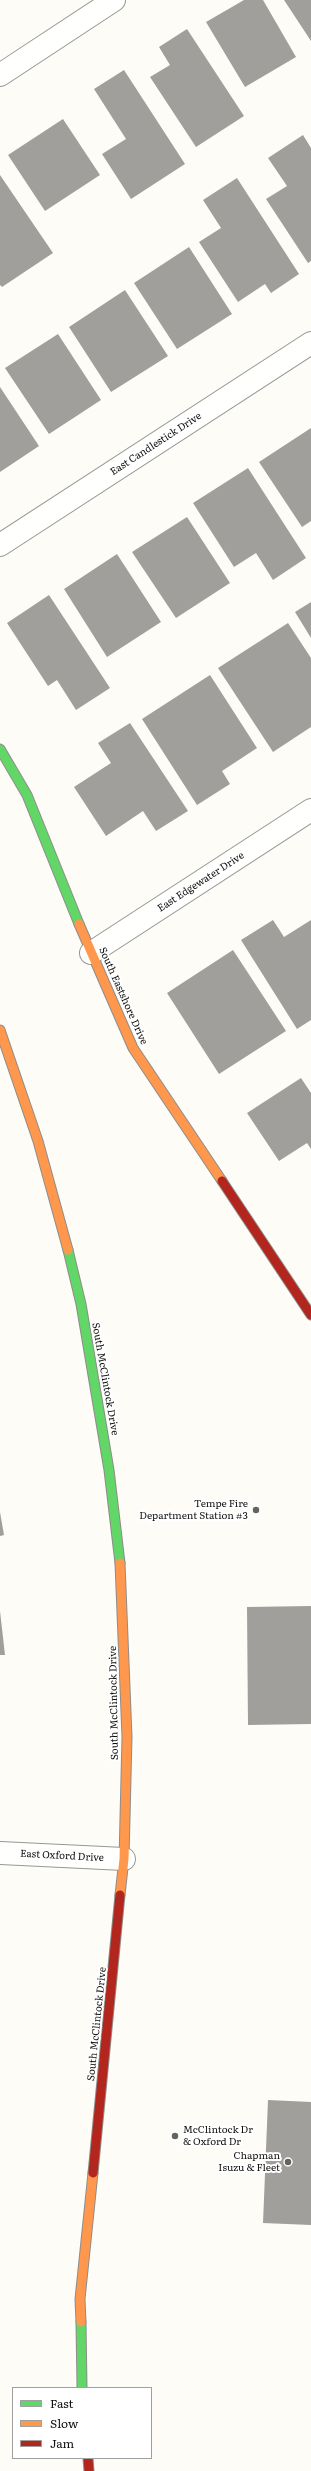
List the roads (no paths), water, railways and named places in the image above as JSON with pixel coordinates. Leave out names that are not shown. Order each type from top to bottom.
[{"type":"main road","name":"South Eastshore Drive","points":[[0,749],[27,795],[91,953],[133,1048],[308,1303]]},
{"type":"main road","name":"South McClintock Drive","points":[[0,1030],[24,1099],[63,1228],[81,1304],[109,1470],[120,1558],[127,1737],[124,1859],[80,2299],[82,2387]]},
{"type":"main road","points":[[88,2459],[89,2471]]},
{"type":"street","points":[[0,75],[114,0]]},
{"type":"street","name":"East Candlestick Drive","points":[[0,545],[311,343]]},
{"type":"street","name":"East Edgewater Drive","points":[[91,953],[311,810]]},
{"type":"street","name":"East Oxford Drive","points":[[0,1853],[124,1859]]},
{"type":"place","name":"Tempe Fire Department Station #3","points":[[256,1510]]},
{"type":"place","name":"McClintock Dr & Oxford Dr","points":[[175,2136]]},
{"type":"place","name":"Chapman Isuzu & Fleet","points":[[288,2162]]}]
